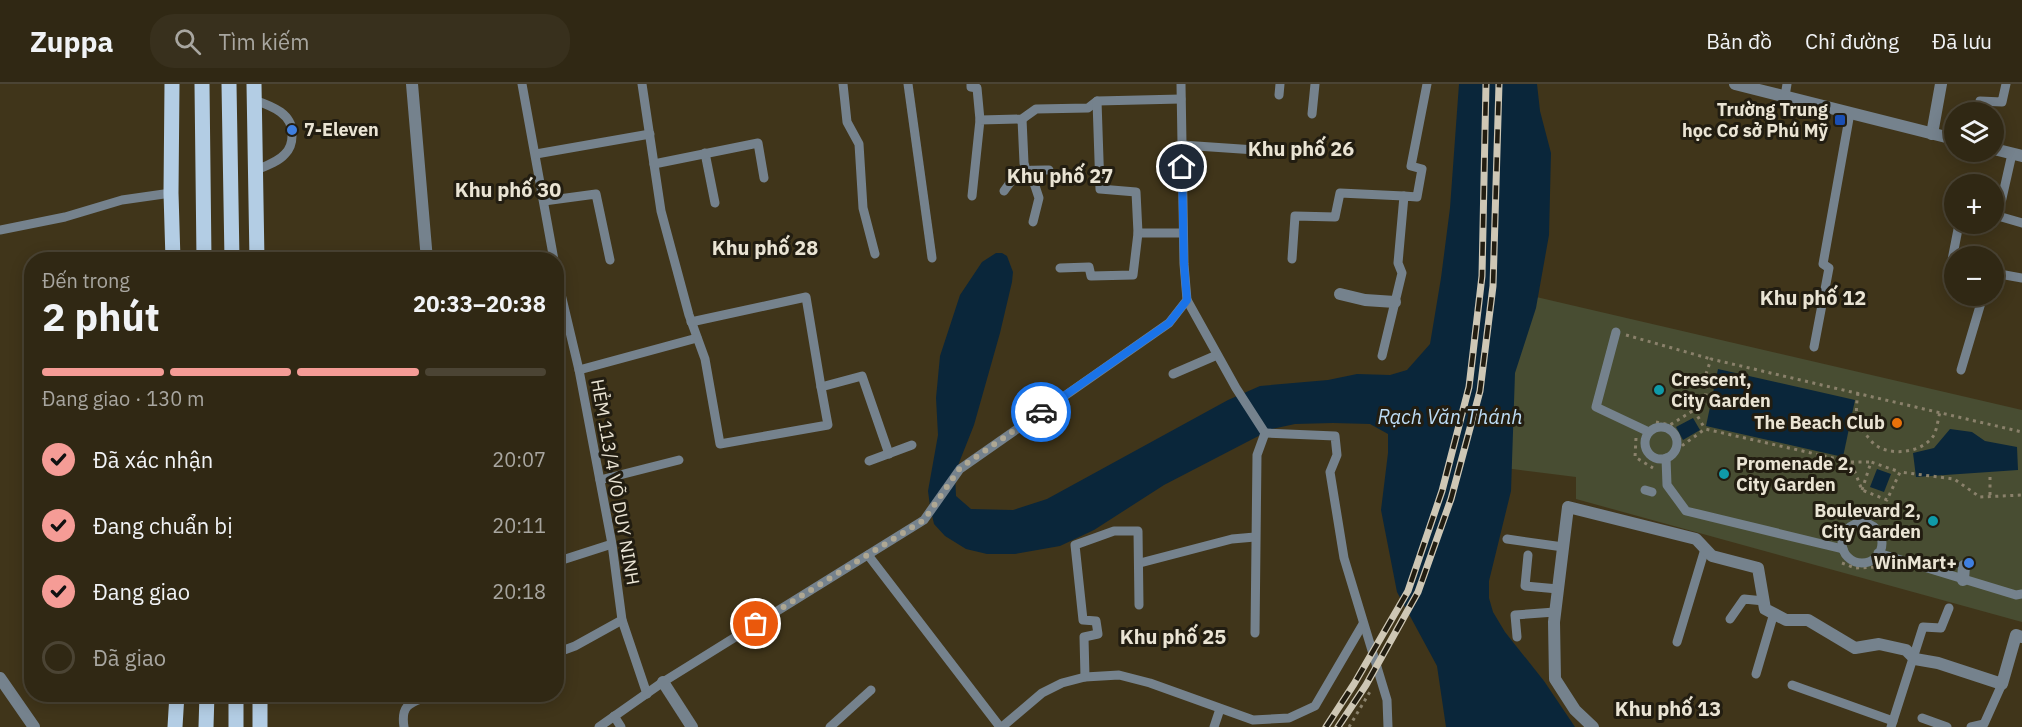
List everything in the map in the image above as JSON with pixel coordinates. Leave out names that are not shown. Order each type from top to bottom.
[{"type":"main road","points":[[172,84],[172,252]]},
{"type":"main road","points":[[202,84],[204,252]]},
{"type":"main road","points":[[229,84],[232,252]]},
{"type":"main road","points":[[254,84],[257,252]]},
{"type":"main road","points":[[175,727],[177,702]]},
{"type":"main road","points":[[206,727],[207,702]]},
{"type":"main road","points":[[236,702],[236,727]]},
{"type":"main road","points":[[260,702],[260,727]]},
{"type":"street","points":[[412,84],[426,252]]},
{"type":"street","points":[[1735,84],[1786,90],[1850,113],[1944,137]]},
{"type":"street","points":[[1932,134],[1941,84]]},
{"type":"street","points":[[1340,294],[1365,300],[1395,302]]},
{"type":"street","points":[[1593,727],[1575,710],[1555,680],[1555,612],[1568,507],[1696,538],[1712,556],[1758,568],[1765,609],[1786,620],[1808,620],[1855,648],[1879,644],[1906,650],[1915,660],[1938,663],[2002,684],[2016,635],[2022,637]]},
{"type":"street","points":[[1963,580],[1964,566]]},
{"type":"street","points":[[0,678],[34,727]]},
{"type":"street","points":[[663,682],[692,727]]},
{"type":"lane","points":[[522,84],[553,252]]},
{"type":"lane","points":[[642,84],[661,211],[691,322],[705,359],[720,444],[828,425],[806,297],[691,322]]},
{"type":"lane","points":[[843,84],[847,122],[859,144],[863,208],[875,254]]},
{"type":"lane","points":[[908,84],[932,258]]},
{"type":"lane","points":[[971,84],[971,87],[977,88],[980,120],[972,196]]},
{"type":"lane","points":[[1181,84],[1183,233],[1187,300],[1236,388],[1265,433]]},
{"type":"lane","points":[[1279,95],[1280,84]]},
{"type":"lane","points":[[1312,114],[1315,84]]},
{"type":"lane","points":[[1292,260],[1295,216],[1335,217],[1340,193],[1418,196],[1422,169],[1411,166],[1427,84]]},
{"type":"lane","points":[[1980,102],[2002,102],[2006,84]]},
{"type":"lane","points":[[980,120],[1022,119],[1036,109],[1088,108],[1097,101],[1181,99]]},
{"type":"lane","points":[[254,100],[270,105],[283,113],[293,130],[290,147],[285,154],[256,170]]},
{"type":"lane","points":[[1060,268],[1089,267],[1091,276],[1133,274],[1138,233],[1136,192],[1100,189],[1097,101]]},
{"type":"lane","points":[[1814,347],[1829,268],[1823,264],[1850,113]]},
{"type":"lane","points":[[1022,119],[1024,163],[1032,177],[1039,198],[1033,222]]},
{"type":"lane","points":[[536,154],[650,134]]},
{"type":"lane","points":[[654,164],[758,143],[764,178]]},
{"type":"lane","points":[[1182,145],[1270,151]]},
{"type":"lane","points":[[705,153],[715,203]]},
{"type":"lane","points":[[2004,193],[2017,155]]},
{"type":"lane","points":[[1004,191],[1014,176],[1026,170],[1049,170]]},
{"type":"lane","points":[[0,230],[65,217],[122,200],[171,193]]},
{"type":"lane","points":[[544,201],[596,194],[610,260]]},
{"type":"lane","points":[[1382,356],[1402,273],[1398,263],[1404,196]]},
{"type":"lane","points":[[2004,218],[2022,223]]},
{"type":"lane","points":[[1138,233],[1183,233]]},
{"type":"lane","points":[[2004,275],[2022,278]]},
{"type":"lane","points":[[599,727],[663,682],[924,520],[960,468],[1169,323],[1187,300]]},
{"type":"lane","points":[[1961,370],[1980,306]]},
{"type":"lane","name":"HẺM 113/4 VÕ DUY NINH","points":[[564,318],[579,370],[612,544],[622,620],[647,694]]},
{"type":"lane","points":[[1616,332],[1596,407],[1649,432]]},
{"type":"lane","points":[[579,370],[697,339]]},
{"type":"lane","points":[[1173,374],[1217,355]]},
{"type":"lane","points":[[821,387],[862,376],[889,454]]},
{"type":"lane","points":[[1664,427],[1673,432],[1677,447],[1671,456],[1656,458],[1647,452],[1645,442],[1649,432],[1664,427]]},
{"type":"lane","points":[[1255,633],[1257,455],[1265,433]]},
{"type":"lane","points":[[1265,433],[1335,436],[1336,455],[1330,472],[1344,558],[1386,700],[1388,727]]},
{"type":"lane","points":[[870,461],[912,445]]},
{"type":"lane","points":[[1666,458],[1667,485],[1686,511],[1843,549],[1851,559],[1863,562],[1869,561],[1878,553],[1881,547],[1880,534],[1876,529],[1864,523],[1857,524],[1846,530],[1843,537],[1843,549]]},
{"type":"lane","points":[[600,480],[679,460]]},
{"type":"lane","points":[[1085,677],[1084,636],[1098,634],[1096,621],[1083,620],[1075,545],[1114,531],[1138,531],[1139,605]]},
{"type":"lane","points":[[1140,563],[1232,539],[1255,537]]},
{"type":"lane","points":[[1507,538],[1563,547]]},
{"type":"lane","points":[[564,559],[612,544]]},
{"type":"lane","points":[[1677,642],[1706,549]]},
{"type":"lane","points":[[1878,553],[1963,580],[2016,595],[2022,594]]},
{"type":"lane","points":[[868,555],[1001,727],[1042,693],[1062,683],[1085,677],[1119,675],[1150,683],[1253,720],[1289,718],[1315,706],[1363,624]]},
{"type":"lane","points":[[1528,555],[1525,586],[1558,589]]},
{"type":"lane","points":[[1731,619],[1744,599],[1764,601]]},
{"type":"lane","points":[[1792,686],[1892,724],[1923,627],[1941,628],[1949,608]]},
{"type":"lane","points":[[1516,637],[1515,615],[1555,612]]},
{"type":"lane","points":[[1756,674],[1774,613]]},
{"type":"lane","points":[[564,651],[622,620]]},
{"type":"lane","points":[[1971,727],[1987,725],[2002,684]]},
{"type":"lane","points":[[830,727],[871,690]]},
{"type":"lane","points":[[404,727],[403,712],[406,707],[416,702]]},
{"type":"lane","points":[[1214,727],[1220,709]]},
{"type":"lane","points":[[614,716],[621,727]]},
{"type":"lane","points":[[1922,718],[1947,727]]},
{"type":"path","points":[[1616,332],[1711,359],[2022,432]]},
{"type":"path","points":[[1650,421],[1670,425],[1694,410],[1706,394],[1706,374],[1711,359]]},
{"type":"path","points":[[1858,393],[1857,419],[1876,446],[1890,450],[1909,452],[1923,445],[1934,435],[1940,412]]},
{"type":"path","points":[[1694,410],[1705,429],[1851,462],[1871,462],[1900,472],[1954,479],[1980,498],[2022,495]]},
{"type":"path","points":[[1670,425],[1683,445],[1705,429]]},
{"type":"path","points":[[1851,462],[1862,490],[1887,500],[1900,472]]},
{"type":"path","points":[[1862,490],[1871,462]]},
{"type":"path","points":[[1990,477],[1990,498]]},
{"type":"path","points":[[1349,727],[1379,676]]},
{"type":"green space","points":[[1532,296],[2022,410],[2022,622],[1576,499],[1576,477],[1489,466]]},
{"type":"water","name":"Rạch Văn Thánh","points":[[1459,84],[1537,84],[1540,111],[1551,153],[1549,235],[1536,308],[1515,373],[1511,491],[1489,581],[1489,598],[1493,612],[1505,632],[1544,681],[1575,727],[1446,727],[1437,666],[1397,592],[1381,510],[1388,434],[1370,424],[1295,424],[1272,429],[1164,485],[1094,530],[1060,546],[1015,554],[987,554],[966,549],[945,536],[934,524],[928,491],[938,435],[936,398],[940,356],[960,295],[982,262],[996,253],[1007,256],[1013,272],[1012,282],[974,425],[955,473],[956,496],[971,509],[1013,510],[1047,499],[1228,400],[1260,386],[1328,380],[1357,374],[1390,375],[1407,370],[1430,344],[1450,208]]},
{"type":"water","points":[[1718,369],[1855,400],[1843,457],[1706,426]]},
{"type":"water","points":[[1693,418],[1700,430],[1683,440],[1676,427]]},
{"type":"water","points":[[1950,429],[1972,432],[1985,441],[2017,447],[2018,470],[1916,477],[1913,453],[1934,448]]},
{"type":"water","points":[[1877,469],[1891,474],[1884,492],[1870,487]]},
{"type":"railway","points":[[1326,727],[1408,591],[1442,491],[1469,387],[1482,276],[1486,84]]},
{"type":"railway","points":[[1338,727],[1366,685],[1418,592],[1451,499],[1480,391],[1493,286],[1499,84]]},
{"type":"way so far","points":[[756,624],[924,520],[960,468],[1041,412]]},
{"type":"place","name":"Trường Trung học Cơ sở Phú Mỹ","points":[[1840,120]]},
{"type":"place","name":"7-Eleven","points":[[292,130]]},
{"type":"place","name":"Crescent, City Garden","points":[[1659,390]]},
{"type":"place","name":"The Beach Club","points":[[1897,423]]},
{"type":"place","name":"Promenade 2, City Garden","points":[[1724,474]]},
{"type":"place","name":"Boulevard 2, City Garden","points":[[1933,521]]},
{"type":"place","name":"WinMart+","points":[[1969,563]]},
{"type":"district","name":"Khu phố 26","points":[[1301,149]]},
{"type":"district","name":"Khu phố 27","points":[[1060,176]]},
{"type":"district","name":"Khu phố 30","points":[[508,190]]},
{"type":"district","name":"Khu phố 28","points":[[765,248]]},
{"type":"district","name":"Khu phố 12","points":[[1813,298]]},
{"type":"district","name":"Khu phố 25","points":[[1173,637]]},
{"type":"district","name":"Khu phố 13","points":[[1668,709]]},
{"type":"route","points":[[1041,412],[1169,323],[1187,300],[1182,167]]}]
